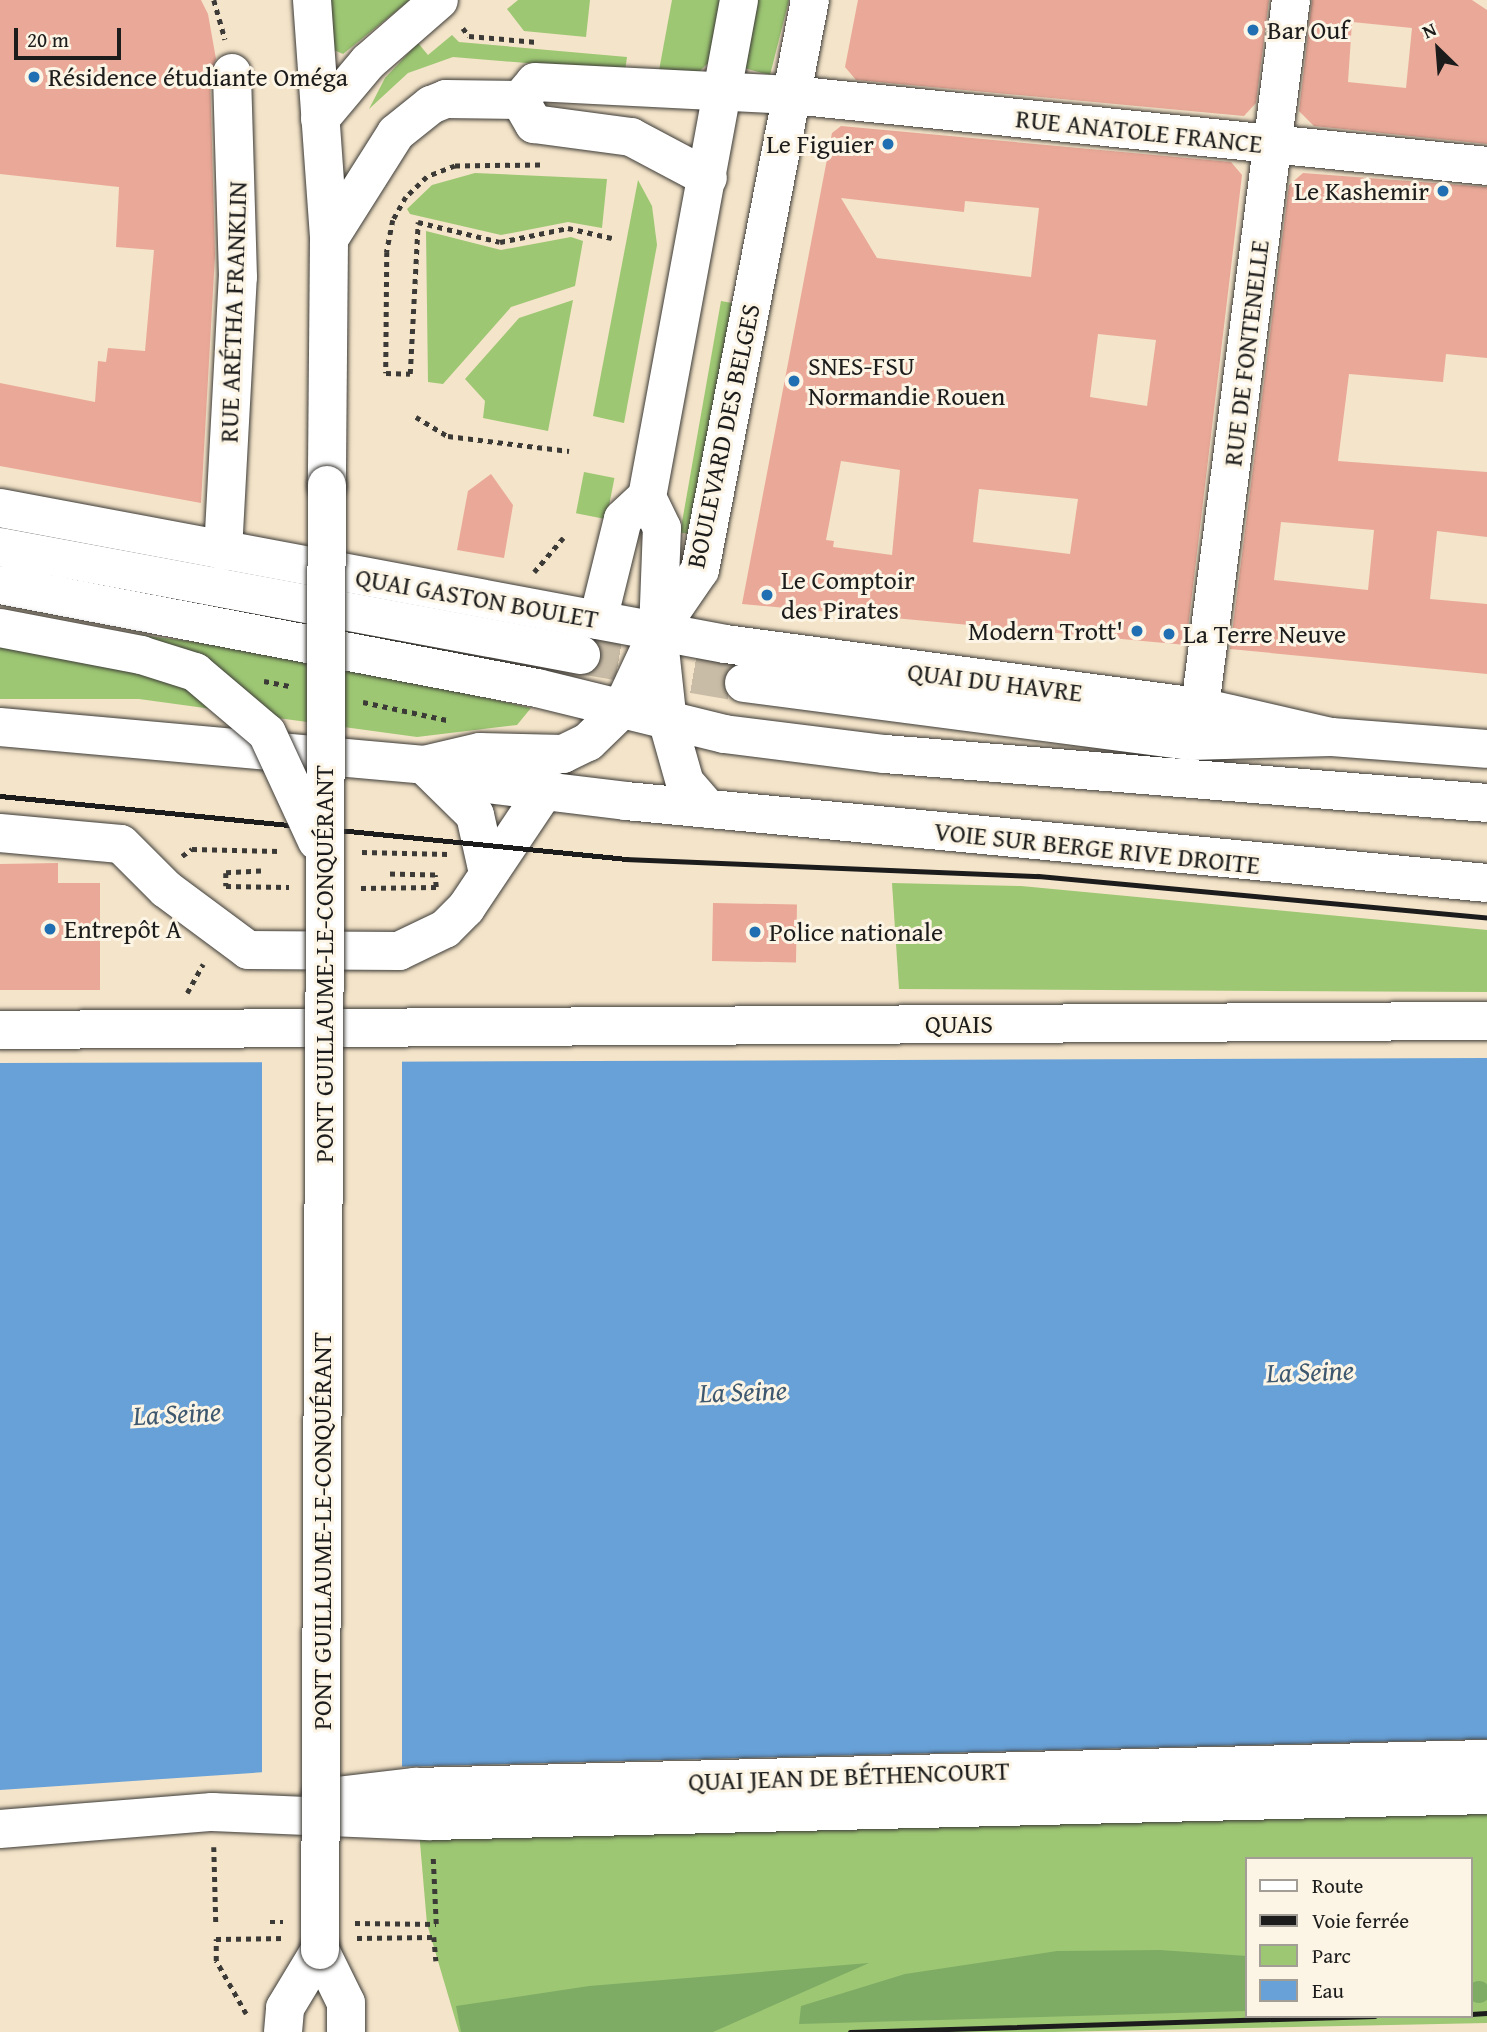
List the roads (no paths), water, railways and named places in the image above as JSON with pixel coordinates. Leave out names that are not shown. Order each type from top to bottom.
[{"type":"main road","name":"PONT GUILLAUME-LE-CONQUÉRANT","points":[[312,0],[312,51],[330,239],[335,874],[334,1944],[346,2003],[346,2032]]},
{"type":"main road","points":[[598,620],[623,519],[647,497],[739,0]]},
{"type":"main road","name":"BOULEVARD DES BELGES","points":[[658,631],[700,570],[810,0]]},
{"type":"main road","name":"RUE DE FONTENELLE","points":[[1200,707],[1291,0]]},
{"type":"main road","points":[[320,120],[368,62],[450,13]]},
{"type":"main road","name":"RUE ARÉTHA FRANKLIN","points":[[223,551],[239,277],[232,73]]},
{"type":"main road","points":[[520,100],[535,82],[792,95]]},
{"type":"main road","name":"RUE ANATOLE FRANCE","points":[[792,95],[1487,166]]},
{"type":"main road","points":[[330,239],[396,133],[431,105],[446,99],[520,100]]},
{"type":"main road","points":[[520,100],[534,124],[631,137],[708,178]]},
{"type":"main road","name":"BOULEVARD DES BELGES","points":[[647,497],[662,528],[658,631]]},
{"type":"main road","name":"QUAI GASTON BOULET","points":[[0,508],[658,631]]},
{"type":"main road","name":"QUAI GASTON BOULET","points":[[0,547],[581,656]]},
{"type":"main road","points":[[0,585],[429,666],[668,723],[844,750],[1487,803]]},
{"type":"main road","points":[[0,628],[141,655],[195,673],[225,692],[282,755],[335,874]]},
{"type":"main road","points":[[424,765],[480,752],[563,754],[588,743],[621,710],[658,631]]},
{"type":"main road","points":[[658,631],[668,723],[685,783],[708,809]]},
{"type":"main road","name":"QUAI DU HAVRE","points":[[658,631],[971,680],[1200,707],[1331,737]]},
{"type":"main road","name":"QUAI DU HAVRE","points":[[744,683],[1191,741],[1331,737],[1487,749]]},
{"type":"main road","points":[[0,727],[424,765],[470,782],[547,788],[708,809]]},
{"type":"main road","points":[[424,765],[475,816],[488,873]]},
{"type":"main road","points":[[0,833],[121,845],[166,889],[248,950],[399,951],[445,929],[547,788]]},
{"type":"main road","name":"VOIE SUR BERGE RIVE DROITE","points":[[708,809],[1416,880],[1487,883]]},
{"type":"main road","points":[[1416,880],[1487,865]]},
{"type":"main road","name":"QUAIS","points":[[0,1030],[1487,1021]]},
{"type":"main road","name":"QUAI JEAN DE BÉTHENCOURT","points":[[0,1829],[212,1812],[415,1787],[1487,1759]]},
{"type":"main road","name":"QUAI JEAN DE BÉTHENCOURT","points":[[212,1812],[431,1821],[1487,1795]]},
{"type":"main road","points":[[266,2026],[285,2008],[334,1944]]},
{"type":"water","name":"La Seine","points":[[1487,1058],[1487,1739],[310,1769],[0,1790],[0,1063]]},
{"type":"tunnel","points":[[581,655],[744,683]]},
{"type":"railway","points":[[0,796],[627,859],[1038,876],[1487,918]]},
{"type":"railway","points":[[1473,2014],[1487,2013]]},
{"type":"railway","points":[[850,2032],[1309,2018]]},
{"type":"place","name":"Bar Ouf","points":[[1253,30]]},
{"type":"place","name":"Résidence étudiante Oméga","points":[[34,77]]},
{"type":"place","name":"Le Figuier","points":[[888,144]]},
{"type":"place","name":"Le Kashemir","points":[[1443,191]]},
{"type":"place","name":"SNES-FSU Normandie Rouen","points":[[794,381]]},
{"type":"place","name":"Le Comptoir des Pirates","points":[[767,595]]},
{"type":"place","name":"Modern Trott'","points":[[1137,631]]},
{"type":"place","name":"La Terre Neuve","points":[[1169,634]]},
{"type":"place","name":"Entrepôt A","points":[[50,929]]},
{"type":"place","name":"Police nationale","points":[[755,932]]}]
